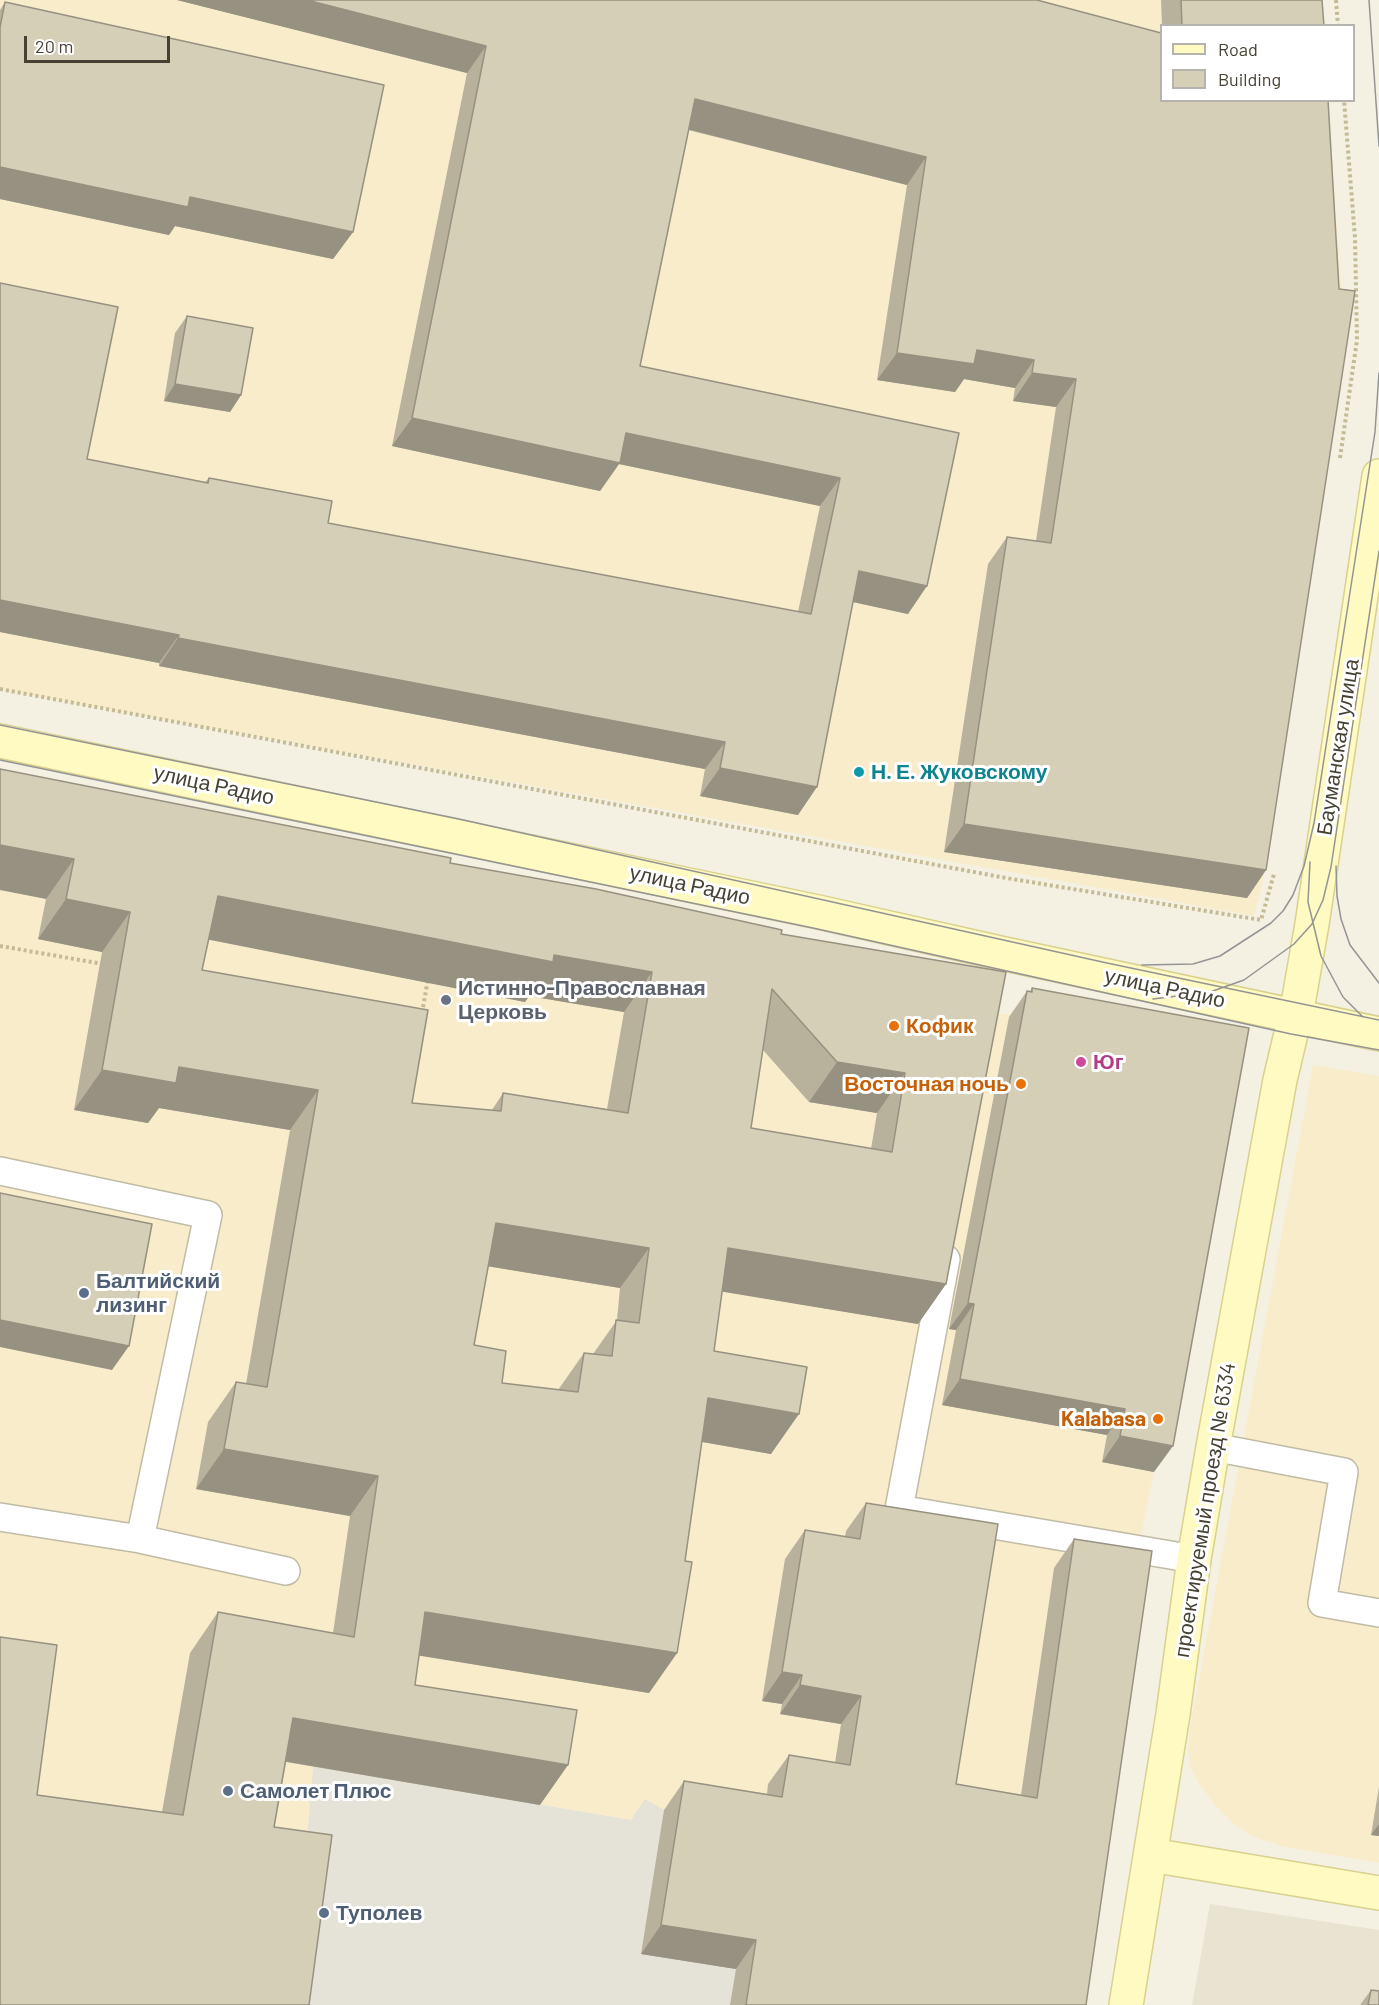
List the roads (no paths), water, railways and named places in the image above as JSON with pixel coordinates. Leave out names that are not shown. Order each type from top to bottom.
[{"type":"street","name":"Бауманская улица","points":[[1295,1017],[1312,924],[1379,476]]},
{"type":"street","name":"улица Радио","points":[[0,741],[794,907],[1002,968],[1295,1017],[1379,1034]]},
{"type":"street","name":"проектируемый проезд № 6334","points":[[1126,2005],[1173,1714],[1194,1559],[1280,1080],[1295,1017]]},
{"type":"street","points":[[1151,1855],[1379,1893]]},
{"type":"lane","points":[[0,1171],[208,1215],[140,1539]]},
{"type":"lane","points":[[950,1238],[899,1509],[1194,1559]]},
{"type":"lane","points":[[1213,1448],[1344,1472],[1322,1603],[1379,1613]]},
{"type":"lane","points":[[0,1517],[140,1539],[286,1571]]},
{"type":"tram line","points":[[1369,0],[1379,146]]},
{"type":"tram line","points":[[1142,965],[1193,964],[1220,956],[1271,923],[1283,911],[1293,895],[1304,866],[1314,823],[1375,432],[1379,373]]},
{"type":"tram line","points":[[1153,999],[1210,992],[1244,980],[1294,944],[1312,924],[1323,900],[1331,867],[1379,551]]},
{"type":"tram line","points":[[0,725],[459,819],[1107,963],[1379,1020]]},
{"type":"tram line","points":[[0,760],[813,928],[1291,1034],[1379,1050]]},
{"type":"tram line","points":[[1310,862],[1308,902],[1321,956],[1343,997],[1363,1017]]},
{"type":"tram line","points":[[1336,866],[1337,896],[1341,919],[1350,945],[1379,983]]},
{"type":"place","name":"Н. Е. Жуковскому","points":[[859,772]]},
{"type":"place","name":"Истинно-Православная Церковь","points":[[446,1000]]},
{"type":"place","name":"Кофик","points":[[894,1026]]},
{"type":"place","name":"Юг","points":[[1081,1062]]},
{"type":"place","name":"Восточная ночь","points":[[1021,1084]]},
{"type":"place","name":"Балтийский лизинг","points":[[84,1293]]},
{"type":"place","name":"Kalabasa","points":[[1158,1419]]},
{"type":"place","name":"Самолет Плюс","points":[[228,1791]]},
{"type":"place","name":"Туполев","points":[[324,1913]]}]
